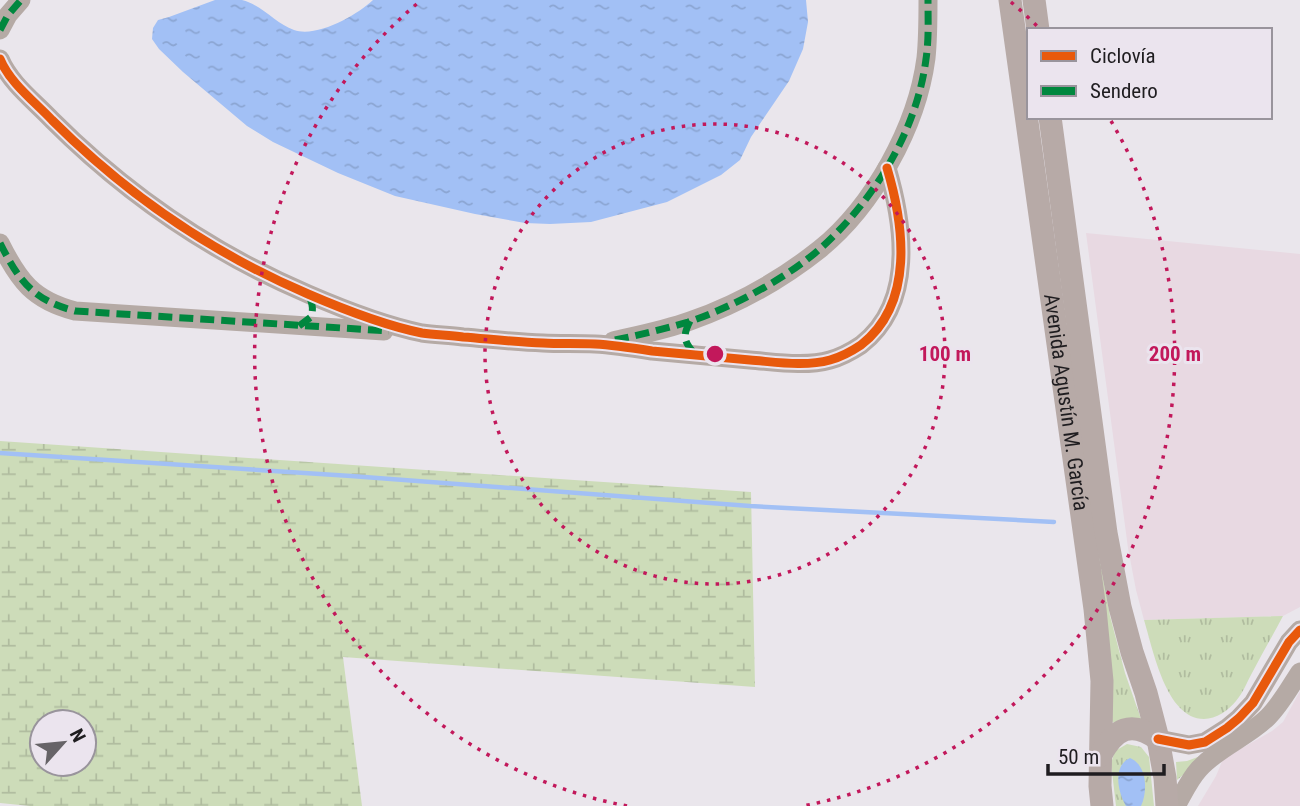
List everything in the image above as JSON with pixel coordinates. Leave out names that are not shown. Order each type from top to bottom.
[{"type":"main road","name":"Avenida Agustín M. García","points":[[1010,0],[1096,609],[1102,681],[1102,806]]},
{"type":"main road","points":[[1034,0],[1038,28]]},
{"type":"main road","name":"Avenida Agustín M. García","points":[[1050,119],[1106,533],[1120,607],[1158,739],[1167,806]]},
{"type":"main road","points":[[1100,755],[1113,737],[1130,728],[1148,732],[1158,739]]},
{"type":"street","points":[[0,30],[21,0]]},
{"type":"street","points":[[595,344],[660,330],[736,302],[766,286],[821,248],[846,223],[887,168],[906,132],[919,94],[926,59],[928,0]]},
{"type":"street","points":[[0,59],[12,78],[95,161],[142,199],[208,243],[257,270],[336,307],[424,333]]},
{"type":"street","points":[[0,243],[13,268],[28,287],[55,305],[65,308],[101,313],[424,333],[494,340],[595,344],[785,363],[829,361],[852,351],[873,334],[894,301],[900,279],[901,251],[894,193],[887,168]]},
{"type":"street","points":[[299,326],[312,317],[312,302],[308,294]]},
{"type":"street","points":[[690,321],[684,332],[685,341],[696,355]]},
{"type":"street","points":[[1295,636],[1290,654],[1300,662]]},
{"type":"street","points":[[1176,806],[1192,778],[1232,734],[1239,718],[1253,703],[1295,636]]},
{"type":"street","points":[[1158,739],[1189,744],[1232,734],[1270,715],[1300,672]]},
{"type":"shaded area","points":[[1086,233],[1300,254],[1300,607],[1283,616],[1144,620],[1128,548]]},
{"type":"shaded area","points":[[1300,691],[1300,806],[1198,806],[1223,759],[1283,722]]},
{"type":"green space","points":[[0,441],[751,492],[755,687],[343,657],[362,806],[30,806],[0,803]]},
{"type":"green space","points":[[1099,556],[1110,616],[1141,719],[1114,723],[1112,721]]},
{"type":"green space","points":[[1283,616],[1238,698],[1222,713],[1204,719],[1191,716],[1180,708],[1171,695],[1157,664],[1144,620]]},
{"type":"green space","points":[[1127,744],[1141,747],[1149,757],[1154,806],[1116,806],[1111,763],[1115,751]]},
{"type":"green space","points":[[1211,752],[1177,780],[1176,762]]},
{"type":"water","points":[[215,0],[249,2],[287,27],[303,32],[336,24],[373,0],[806,0],[808,22],[803,49],[789,81],[751,137],[740,160],[721,175],[667,202],[591,222],[550,224],[525,223],[475,214],[395,196],[338,173],[273,142],[247,126],[183,72],[152,39],[153,28],[158,20]]},
{"type":"water","points":[[1130,758],[1136,761],[1143,772],[1145,793],[1141,806],[1126,806],[1119,787],[1121,767]]},
{"type":"waterway","points":[[0,453],[750,506],[1054,522]]},
{"type":"marked path","points":[[0,30],[21,0]]},
{"type":"marked path","points":[[615,340],[688,322],[741,300],[809,258],[841,228],[876,185],[903,137],[913,112],[926,59],[928,0]]},
{"type":"marked path","points":[[0,243],[29,287],[48,301],[75,311],[389,331]]},
{"type":"marked path","points":[[299,326],[311,317],[312,305],[308,294]]},
{"type":"marked path","points":[[690,321],[686,339],[696,355]]},
{"type":"cycle path","points":[[0,59],[16,84],[80,147],[171,219],[272,278],[350,311],[427,334],[523,342],[602,344],[790,363],[834,359],[861,345],[878,328],[890,308],[897,286],[901,262],[898,214],[887,168]]},
{"type":"cycle path","points":[[1158,739],[1189,745],[1205,742],[1227,728],[1253,703],[1289,642],[1300,630]]}]
